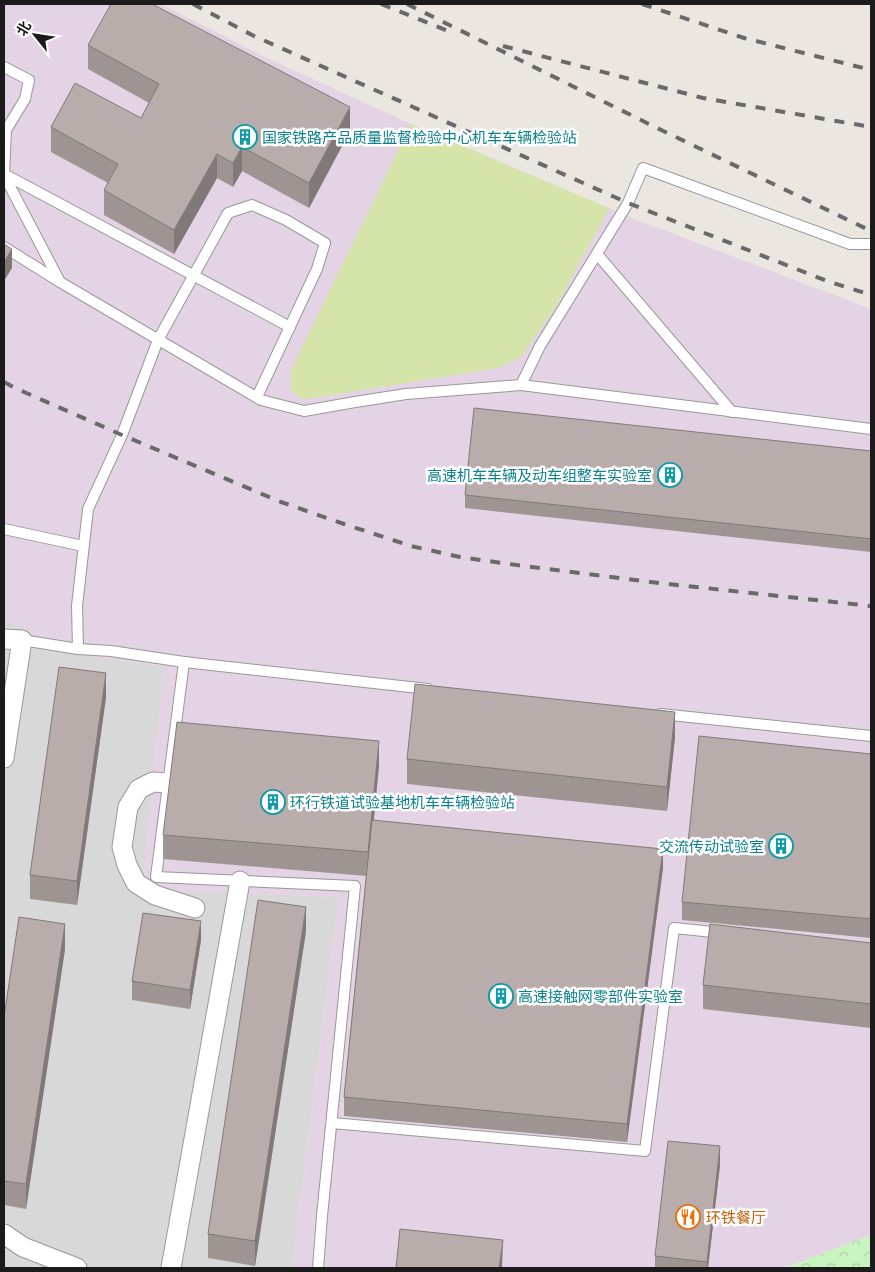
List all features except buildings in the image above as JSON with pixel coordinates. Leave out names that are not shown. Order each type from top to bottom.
[{"type":"street","points":[[4,758],[13,639]]},
{"type":"street","points":[[168,783],[153,782],[139,789],[128,807],[122,848],[127,865],[136,884],[155,895],[194,908]]},
{"type":"street","points":[[171,1268],[240,881]]},
{"type":"street","points":[[4,1234],[22,1247],[76,1268]]},
{"type":"lane","points":[[4,67],[30,80],[25,99],[6,130],[4,174],[60,282]]},
{"type":"lane","points":[[521,385],[540,346],[628,204],[643,168],[850,244],[871,244]]},
{"type":"lane","points":[[4,174],[290,327]]},
{"type":"lane","points":[[78,649],[77,606],[88,509],[122,435],[158,340],[228,213],[252,205],[286,220],[325,243],[317,269],[257,397]]},
{"type":"lane","points":[[4,247],[261,400],[304,411],[406,394],[521,385],[871,429]]},
{"type":"lane","points":[[597,254],[732,412]]},
{"type":"lane","points":[[4,529],[83,546]]},
{"type":"lane","points":[[13,639],[184,662],[439,690]]},
{"type":"lane","points":[[184,662],[156,878],[356,886],[318,1268]]},
{"type":"lane","points":[[655,713],[871,736]]},
{"type":"lane","points":[[332,1123],[645,1151],[674,928],[733,934]]},
{"type":"shaded area","points":[[4,4],[161,4],[265,57],[411,124],[632,218],[871,309],[871,1235],[784,1268],[292,1268],[339,897],[143,889],[164,666],[29,648],[30,627],[4,623]]},
{"type":"shaded area","points":[[4,623],[30,627],[29,648],[164,666],[143,889],[339,897],[292,1268],[4,1268]]},
{"type":"green space","points":[[411,124],[609,208],[556,306],[521,357],[498,368],[301,399],[291,390],[291,370]]},
{"type":"green space","points":[[871,1235],[871,1268],[784,1268]]},
{"type":"railway","points":[[193,4],[254,36],[628,203],[827,281],[871,295]]},
{"type":"railway","points":[[381,4],[448,31]]},
{"type":"railway","points":[[407,4],[655,127],[871,231]]},
{"type":"railway","points":[[642,4],[744,38],[871,70]]},
{"type":"railway","points":[[503,46],[703,98],[871,127]]},
{"type":"railway","points":[[4,382],[122,435],[281,502],[411,546],[460,557],[509,564],[659,583],[871,606]]},
{"type":"place","name":"国家铁路产品质量监督检验中心机车车辆检验站","points":[[245,137]]},
{"type":"place","name":"高速机车车辆及动车组整车实验室","points":[[670,475]]},
{"type":"place","name":"环行铁道试验基地机车车辆检验站","points":[[273,802]]},
{"type":"place","name":"交流传动试验室","points":[[781,846]]},
{"type":"place","name":"高速接触网零部件实验室","points":[[501,996]]},
{"type":"place","name":"环铁餐厅","points":[[688,1217]]}]
